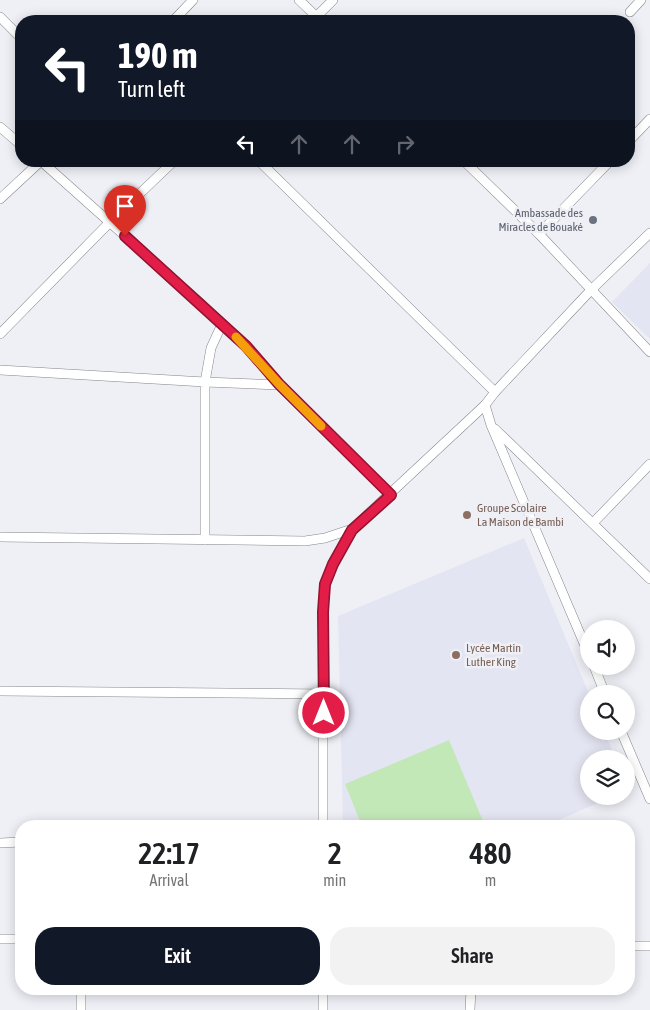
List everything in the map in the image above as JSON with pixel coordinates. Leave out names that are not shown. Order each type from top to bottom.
[{"type":"street","points":[[299,0],[312,15]]},
{"type":"street","points":[[321,15],[333,0]]},
{"type":"street","points":[[630,12],[641,0]]},
{"type":"street","points":[[179,15],[191,1]]},
{"type":"street","points":[[0,17],[15,32]]},
{"type":"street","points":[[635,136],[650,120]]},
{"type":"street","points":[[0,127],[15,140]]},
{"type":"street","points":[[0,199],[35,167]]},
{"type":"street","points":[[48,167],[246,346],[279,384],[391,495]]},
{"type":"street","points":[[0,334],[110,222],[168,167]]},
{"type":"street","points":[[265,167],[495,392]]},
{"type":"street","points":[[470,167],[539,234],[650,352]]},
{"type":"street","points":[[539,234],[604,167]]},
{"type":"street","points":[[323,820],[323,612],[325,584],[333,564],[352,530],[484,405],[591,290],[650,233]]},
{"type":"street","points":[[205,540],[206,382],[211,348],[222,324]]},
{"type":"street","points":[[0,370],[206,382],[279,384]]},
{"type":"street","points":[[484,405],[580,634]]},
{"type":"street","points":[[491,425],[650,579]]},
{"type":"street","points":[[593,523],[650,464]]},
{"type":"street","points":[[0,536],[306,541],[325,538],[352,530]]},
{"type":"street","points":[[0,691],[324,694]]},
{"type":"street","points":[[625,740],[650,799]]},
{"type":"street","points":[[0,843],[15,842]]},
{"type":"street","points":[[0,939],[15,940]]},
{"type":"street","points":[[635,946],[650,946]]},
{"type":"street","points":[[81,995],[81,1010]]},
{"type":"street","points":[[323,995],[323,1010]]},
{"type":"street","points":[[470,1010],[471,995]]},
{"type":"shaded area","points":[[650,263],[650,339],[612,302]]},
{"type":"shaded area","name":"Lycée Martin Luther King","points":[[524,538],[585,685],[580,685],[580,740],[608,740],[612,750],[580,750],[580,805],[593,805],[559,820],[343,820],[338,616]]},
{"type":"green space","points":[[449,740],[482,820],[360,820],[345,784]]},
{"type":"slow traffic","points":[[236,337],[321,426]]},
{"type":"place","name":"Ambassade des Miracles de Bouaké","points":[[593,220]]},
{"type":"place","name":"Groupe Scolaire La Maison de Bambi","points":[[467,515]]},
{"type":"place","name":"Lycée Martin Luther King","points":[[456,655]]},
{"type":"route","points":[[125,236],[246,346],[279,384],[391,495],[352,530],[333,564],[325,584],[323,612],[324,713]]}]
